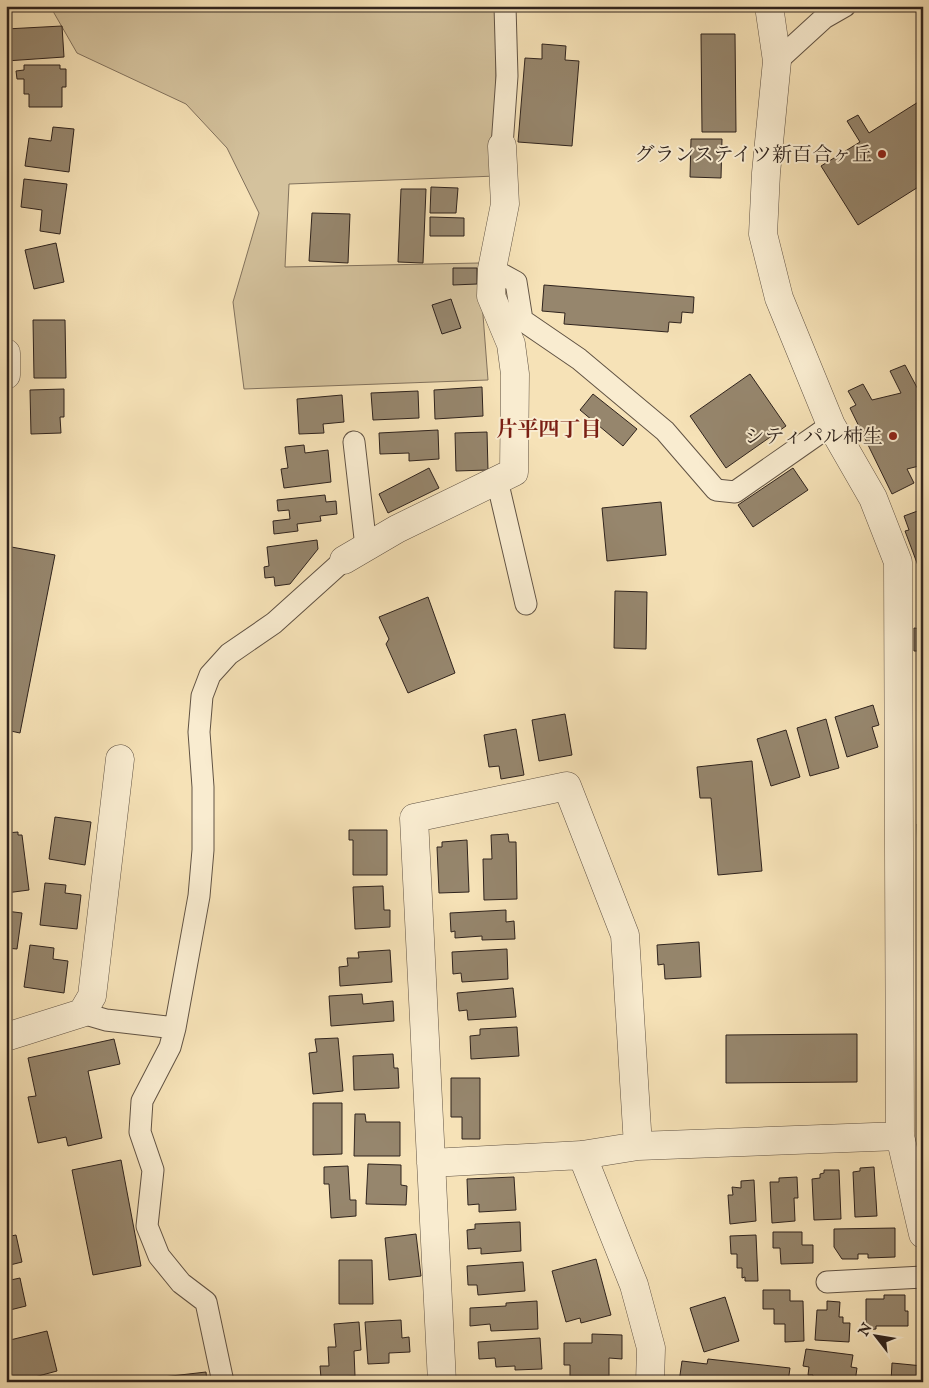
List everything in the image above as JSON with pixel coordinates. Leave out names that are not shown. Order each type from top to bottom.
[{"type":"street","points":[[769,6],[777,61],[766,173],[763,234],[779,298],[831,425],[873,498],[898,562],[911,775],[900,1136],[923,1234]]},
{"type":"street","points":[[355,554],[397,529],[514,472],[515,374],[511,344],[491,296],[492,269],[505,204],[502,146]]},
{"type":"street","points":[[6,353],[6,375]]},
{"type":"street","points":[[6,1037],[82,1013],[92,996],[120,759]]},
{"type":"street","points":[[442,1382],[414,818],[567,786],[625,935],[638,1146]]},
{"type":"street","points":[[431,1163],[582,1155],[638,1146],[900,1136]]},
{"type":"street","points":[[582,1155],[634,1285],[651,1348],[650,1382]]},
{"type":"lane","points":[[502,146],[507,76],[505,6]]},
{"type":"lane","points":[[777,61],[824,18],[846,6]]},
{"type":"lane","points":[[492,269],[516,282],[522,320],[579,359],[665,431],[716,490],[735,492],[831,425]]},
{"type":"lane","points":[[223,1382],[206,1302],[181,1283],[159,1256],[147,1226],[153,1170],[140,1132],[142,1100],[170,1048],[200,896],[203,850],[199,732],[202,696],[210,675],[229,654],[274,623],[355,554],[354,442]]},
{"type":"lane","points":[[497,480],[526,604]]},
{"type":"lane","points":[[82,1013],[106,1020],[175,1028]]},
{"type":"lane","points":[[827,1282],[923,1276]]},
{"type":"shaded area","points":[[50,6],[496,6],[496,176],[289,184],[285,267],[479,263],[488,380],[244,389],[233,302],[259,213],[227,148],[186,104],[77,53]]},
{"type":"building","points":[[62,26],[64,57],[6,61],[6,29]]},
{"type":"building","points":[[701,34],[735,34],[736,132],[702,132]]},
{"type":"building","points":[[542,44],[566,46],[565,60],[579,61],[572,146],[518,142],[525,58],[542,59]]},
{"type":"building","points":[[24,65],[60,65],[60,69],[66,69],[66,87],[62,87],[62,107],[29,107],[29,94],[24,94],[24,79],[17,79],[16,71],[24,70]]},
{"type":"building","name":"グランステイツ新百合ヶ丘","points":[[923,99],[923,184],[858,225],[821,166],[860,142],[847,121],[858,115],[869,133]]},
{"type":"building","points":[[53,127],[74,129],[69,172],[25,166],[29,138],[51,141]]},
{"type":"building","points":[[691,139],[722,139],[721,178],[690,177]]},
{"type":"building","points":[[24,179],[67,184],[60,234],[40,231],[42,210],[21,207]]},
{"type":"building","points":[[431,187],[458,188],[456,213],[430,213]]},
{"type":"building","points":[[401,189],[426,189],[423,263],[398,262]]},
{"type":"building","points":[[312,213],[350,214],[348,263],[309,261]]},
{"type":"building","points":[[430,217],[464,218],[464,236],[430,236]]},
{"type":"building","points":[[56,243],[64,282],[34,289],[25,250]]},
{"type":"building","points":[[453,268],[477,268],[477,284],[453,285]]},
{"type":"building","points":[[544,285],[694,297],[693,313],[682,312],[681,323],[669,322],[668,332],[564,324],[565,313],[542,311]]},
{"type":"building","points":[[451,299],[461,328],[442,334],[432,305]]},
{"type":"building","points":[[33,320],[65,320],[66,378],[34,378]]},
{"type":"building","name":"シティパル柿生","points":[[905,365],[921,395],[923,395],[923,465],[907,469],[914,483],[892,494],[850,408],[856,405],[848,391],[863,384],[872,400],[901,393],[890,371]]},
{"type":"building","points":[[750,374],[786,426],[726,468],[690,416]]},
{"type":"building","points":[[482,387],[483,416],[435,419],[434,390]]},
{"type":"building","points":[[64,389],[64,417],[60,417],[61,433],[31,434],[30,390]]},
{"type":"building","points":[[418,391],[419,418],[373,420],[371,393]]},
{"type":"building","points":[[593,394],[637,429],[623,446],[580,410]]},
{"type":"building","points":[[342,395],[344,422],[323,424],[324,433],[299,434],[297,399]]},
{"type":"building","points":[[438,430],[439,459],[409,461],[409,453],[380,454],[379,433]]},
{"type":"building","points":[[487,432],[488,470],[456,471],[455,433]]},
{"type":"building","points":[[304,445],[305,453],[328,450],[331,482],[284,488],[281,469],[288,468],[285,447]]},
{"type":"building","points":[[429,468],[439,488],[388,513],[379,494]]},
{"type":"building","points":[[793,468],[808,490],[753,527],[738,505]]},
{"type":"building","points":[[325,495],[326,502],[336,501],[337,514],[320,516],[321,521],[297,524],[298,531],[274,534],[273,521],[290,519],[289,510],[278,511],[277,500]]},
{"type":"building","points":[[661,502],[666,555],[607,561],[602,508]]},
{"type":"building","points":[[923,509],[923,579],[905,531],[909,530],[904,516]]},
{"type":"building","points":[[317,540],[318,549],[290,584],[275,586],[274,577],[265,578],[264,567],[269,566],[267,547]]},
{"type":"building","points":[[6,546],[55,555],[20,733],[6,730]]},
{"type":"building","points":[[615,591],[647,592],[646,649],[614,648]]},
{"type":"building","points":[[428,597],[455,673],[408,693],[386,644],[389,639],[379,617]]},
{"type":"building","points":[[914,628],[923,629],[923,651],[914,651]]},
{"type":"building","points":[[920,660],[923,660],[923,689],[919,689]]},
{"type":"building","points":[[873,705],[879,725],[872,727],[878,747],[847,757],[835,717]]},
{"type":"building","points":[[565,714],[572,755],[539,761],[532,720]]},
{"type":"building","points":[[826,719],[839,768],[810,776],[797,728]]},
{"type":"building","points":[[516,729],[524,775],[501,779],[499,766],[489,767],[484,735]]},
{"type":"building","points":[[786,730],[800,777],[771,786],[757,739]]},
{"type":"building","points":[[752,761],[762,871],[718,875],[711,798],[700,798],[697,767]]},
{"type":"building","points":[[55,817],[91,822],[85,865],[49,859]]},
{"type":"building","points":[[917,824],[923,824],[923,853],[918,853]]},
{"type":"building","points":[[349,830],[387,830],[387,875],[353,875],[353,840],[349,840]]},
{"type":"building","points":[[18,832],[18,835],[22,835],[29,890],[6,893],[6,833]]},
{"type":"building","points":[[508,834],[509,842],[516,842],[517,899],[484,900],[483,859],[492,859],[491,835]]},
{"type":"building","points":[[467,840],[469,892],[439,893],[437,847],[442,847],[442,842]]},
{"type":"building","points":[[45,883],[66,885],[65,893],[81,895],[77,929],[40,925]]},
{"type":"building","points":[[383,886],[384,910],[390,910],[390,927],[355,929],[353,887]]},
{"type":"building","points":[[506,910],[506,922],[514,921],[515,939],[482,940],[482,936],[455,938],[455,931],[451,932],[450,913]]},
{"type":"building","points":[[6,911],[22,913],[17,949],[6,948]]},
{"type":"building","points":[[699,942],[701,977],[665,979],[664,964],[658,965],[657,945]]},
{"type":"building","points":[[30,945],[54,948],[53,959],[68,961],[64,993],[24,987]]},
{"type":"building","points":[[507,949],[508,979],[462,982],[461,973],[453,974],[452,952]]},
{"type":"building","points":[[390,950],[392,982],[340,986],[339,967],[348,966],[347,958],[359,958],[358,952]]},
{"type":"building","points":[[513,988],[516,1017],[468,1020],[467,1010],[459,1011],[457,993]]},
{"type":"building","points":[[362,994],[363,1004],[393,1001],[394,1021],[331,1026],[329,996]]},
{"type":"building","points":[[517,1027],[519,1056],[471,1059],[470,1036],[480,1035],[480,1029]]},
{"type":"building","points":[[857,1034],[857,1082],[726,1083],[726,1035]]},
{"type":"building","points":[[338,1038],[343,1091],[313,1094],[309,1053],[317,1052],[315,1039]]},
{"type":"building","points":[[114,1039],[120,1064],[88,1071],[102,1138],[68,1146],[66,1137],[38,1143],[28,1097],[36,1096],[28,1058]]},
{"type":"building","points":[[393,1054],[394,1068],[398,1068],[399,1088],[354,1090],[353,1056]]},
{"type":"building","points":[[451,1078],[480,1078],[480,1139],[462,1139],[462,1117],[451,1117]]},
{"type":"building","points":[[313,1103],[342,1103],[342,1154],[313,1155]]},
{"type":"building","points":[[355,1114],[365,1114],[366,1122],[400,1122],[400,1156],[354,1156]]},
{"type":"building","points":[[121,1160],[141,1266],[93,1275],[72,1170]]},
{"type":"building","points":[[368,1164],[401,1165],[401,1185],[407,1186],[406,1205],[366,1204]]},
{"type":"building","points":[[348,1166],[350,1200],[356,1200],[356,1216],[331,1218],[329,1184],[324,1184],[324,1167]]},
{"type":"building","points":[[874,1167],[877,1216],[855,1217],[853,1172],[860,1171],[860,1168]]},
{"type":"building","points":[[824,1170],[839,1170],[841,1219],[814,1220],[812,1179],[820,1178],[820,1174],[824,1173]]},
{"type":"building","points":[[514,1177],[516,1210],[479,1212],[479,1204],[468,1205],[467,1179]]},
{"type":"building","points":[[797,1177],[798,1198],[794,1198],[795,1221],[772,1223],[770,1182],[779,1182],[779,1178]]},
{"type":"building","points":[[754,1180],[756,1221],[730,1224],[728,1195],[733,1195],[732,1187],[741,1188],[741,1181]]},
{"type":"building","points":[[520,1222],[521,1251],[481,1254],[481,1248],[468,1249],[467,1230],[475,1229],[475,1224]]},
{"type":"building","points":[[895,1228],[895,1257],[868,1258],[868,1254],[858,1254],[858,1259],[842,1259],[834,1247],[834,1229]]},
{"type":"building","points":[[773,1232],[802,1232],[802,1245],[813,1245],[813,1263],[781,1264],[780,1248],[773,1248]]},
{"type":"building","points":[[416,1234],[421,1276],[389,1280],[385,1238]]},
{"type":"building","points":[[16,1235],[22,1262],[6,1266],[6,1237]]},
{"type":"building","points":[[756,1235],[758,1281],[745,1281],[745,1277],[742,1278],[742,1268],[737,1268],[737,1254],[731,1254],[730,1236]]},
{"type":"building","points":[[596,1259],[611,1315],[581,1323],[580,1318],[566,1322],[552,1271]]},
{"type":"building","points":[[339,1260],[372,1260],[373,1304],[339,1304]]},
{"type":"building","points":[[523,1262],[525,1291],[478,1295],[477,1285],[468,1285],[467,1266]]},
{"type":"building","points":[[20,1278],[26,1306],[6,1311],[6,1281]]},
{"type":"building","points":[[763,1290],[790,1290],[790,1301],[803,1301],[804,1341],[785,1342],[785,1324],[774,1324],[774,1309],[763,1309]]},
{"type":"building","points":[[884,1295],[905,1295],[905,1311],[908,1311],[908,1326],[876,1326],[876,1329],[866,1330],[866,1299],[884,1299]]},
{"type":"building","points":[[725,1297],[739,1341],[704,1352],[690,1308]]},
{"type":"building","points":[[537,1301],[538,1329],[491,1331],[490,1324],[470,1326],[470,1308],[506,1306],[506,1303]]},
{"type":"building","points":[[827,1301],[840,1302],[839,1317],[843,1317],[843,1323],[850,1323],[849,1342],[815,1340],[817,1310],[827,1310]]},
{"type":"building","points":[[401,1320],[402,1338],[409,1337],[410,1352],[389,1353],[389,1363],[368,1364],[365,1322]]},
{"type":"building","points":[[359,1322],[361,1350],[354,1351],[355,1376],[321,1378],[320,1366],[329,1366],[328,1347],[336,1347],[334,1324]]},
{"type":"building","points":[[47,1331],[57,1371],[16,1382],[6,1382],[6,1341]]},
{"type":"building","points":[[592,1334],[622,1335],[622,1359],[609,1358],[609,1376],[570,1376],[570,1365],[564,1365],[564,1343],[592,1343]]},
{"type":"building","points":[[540,1338],[542,1369],[515,1370],[515,1366],[496,1367],[495,1358],[479,1359],[478,1342]]},
{"type":"building","points":[[806,1349],[853,1355],[851,1367],[857,1368],[855,1382],[812,1382],[813,1375],[808,1375],[809,1367],[803,1366]]},
{"type":"building","points":[[708,1359],[790,1368],[788,1382],[679,1382],[682,1361],[707,1364]]},
{"type":"building","points":[[892,1363],[923,1366],[923,1382],[891,1382]]},
{"type":"building","points":[[206,1372],[207,1382],[154,1382],[154,1378]]},
{"type":"building","points":[[543,1379],[543,1382],[483,1381]]},
{"type":"place","name":"グランステイツ新百合ヶ丘","points":[[882,154]]},
{"type":"place","name":"シティパル柿生","points":[[893,436]]},
{"type":"district","name":"片平四丁目","points":[[549,429]]}]
